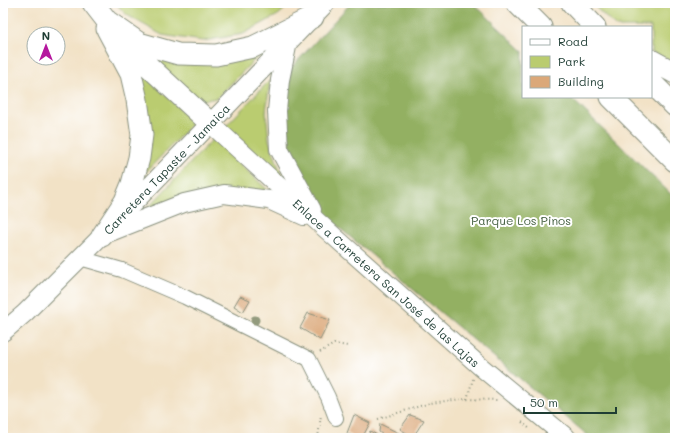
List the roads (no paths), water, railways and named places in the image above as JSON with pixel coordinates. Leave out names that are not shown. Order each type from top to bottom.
[{"type":"highway","points":[[86,3],[107,29],[210,123]]},
{"type":"highway","points":[[93,3],[106,21],[139,43],[178,54],[216,55],[253,47],[319,10]]},
{"type":"highway","points":[[517,3],[540,26]]},
{"type":"highway","points":[[572,3],[595,26]]},
{"type":"highway","points":[[102,236],[128,196],[139,158],[142,135],[137,100],[131,74],[107,29]]},
{"type":"highway","points":[[652,61],[675,73]]},
{"type":"highway","points":[[652,83],[675,106]]},
{"type":"highway","points":[[612,98],[675,161]]},
{"type":"main road","name":"Carretera Tapaste - Jamaica","points":[[3,332],[25,313],[102,236],[319,10]]},
{"type":"main road","points":[[288,42],[280,80],[278,103],[279,149],[319,223]]},
{"type":"main road","name":"Enlace a Carretera San José de las Lajas","points":[[210,123],[319,223],[481,367],[567,438]]},
{"type":"main road","points":[[102,236],[184,203],[224,194],[269,200],[319,223]]},
{"type":"lane","points":[[80,258],[122,270],[185,297],[309,359],[328,397],[336,418]]},
{"type":"park label","name":"Parque Los Pinos","points":[[521,220]]}]
